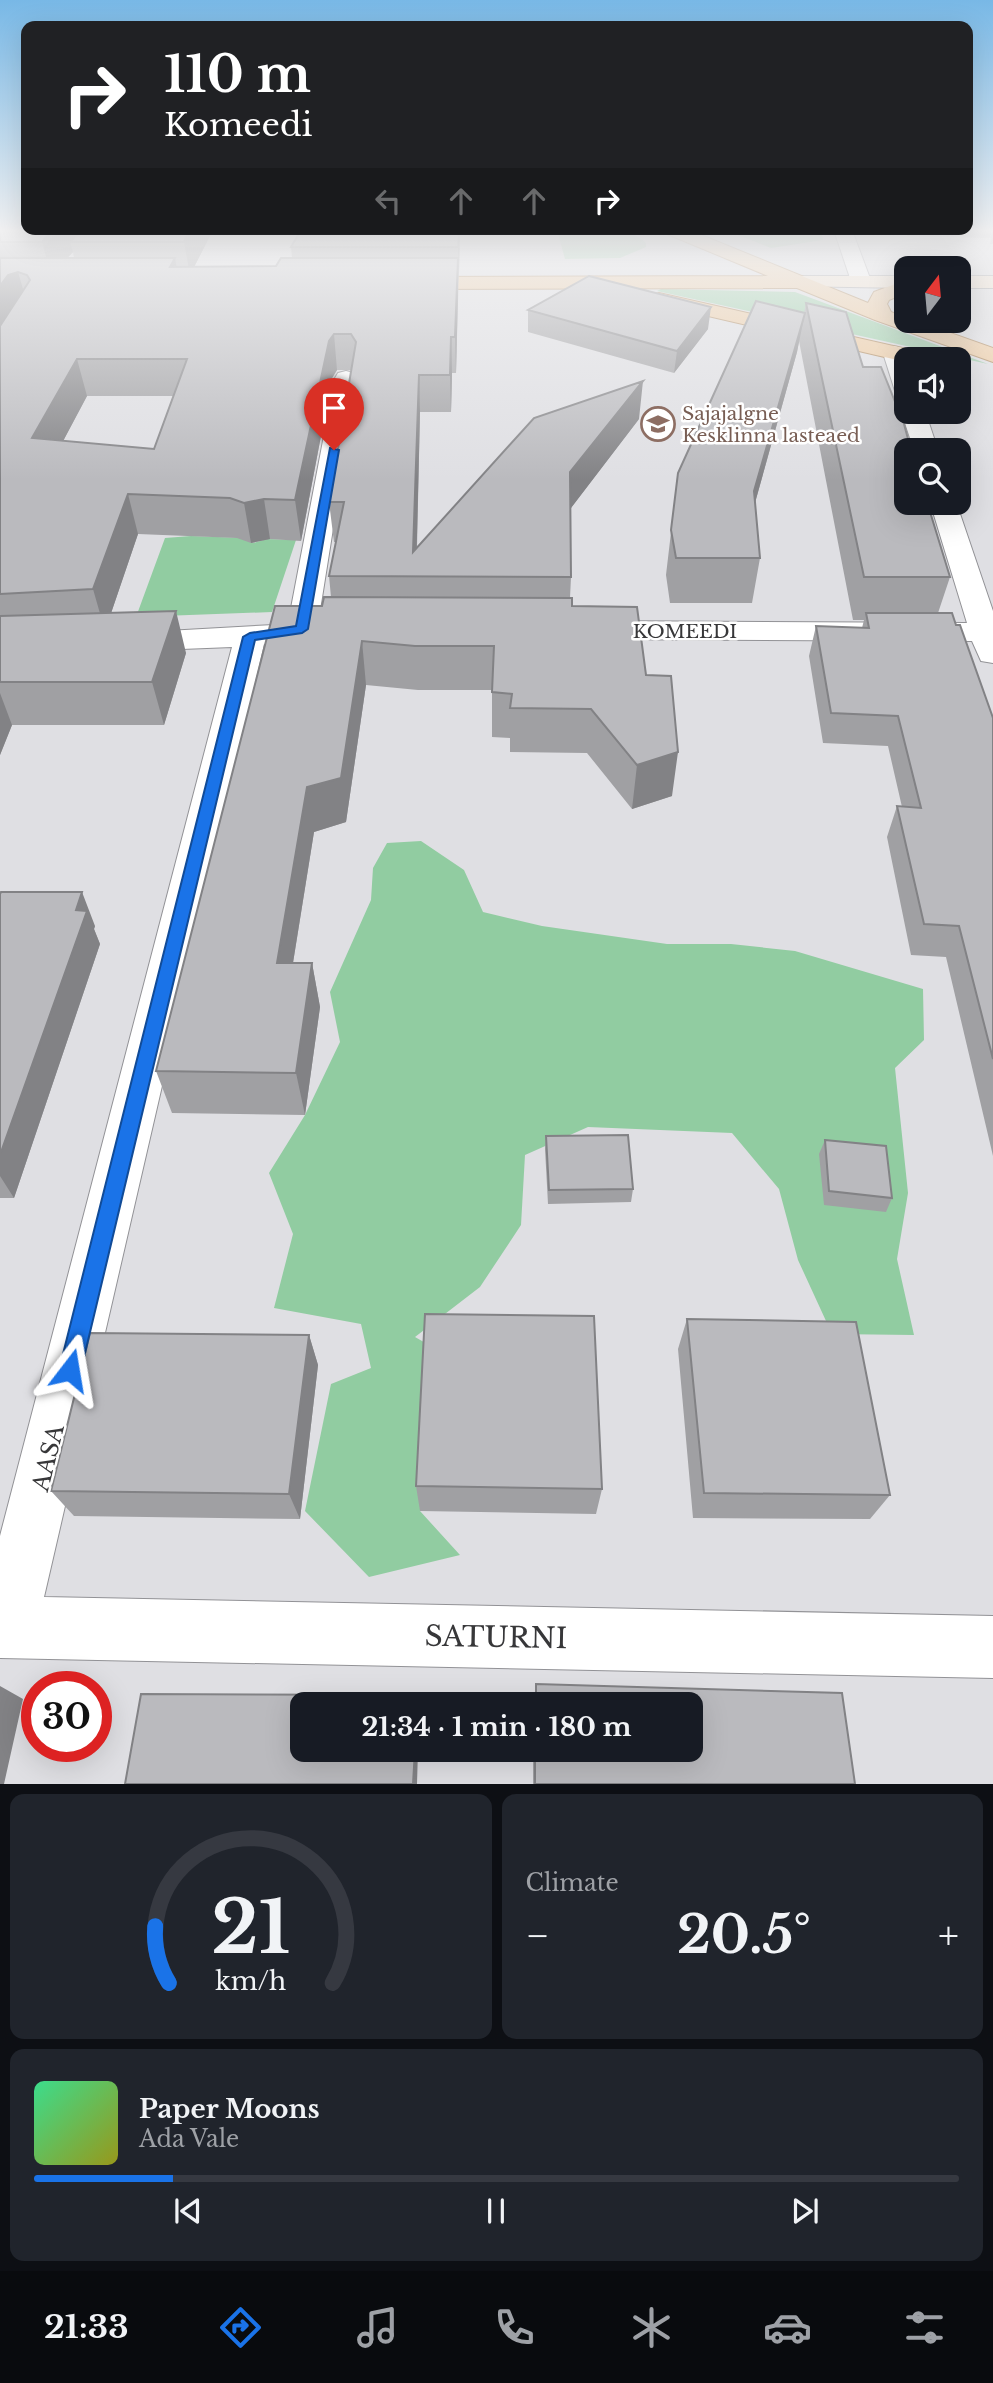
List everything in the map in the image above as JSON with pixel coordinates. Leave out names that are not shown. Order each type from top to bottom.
[{"type":"main road","points":[[723,313],[894,353]]},
{"type":"main road","points":[[875,313],[993,355]]},
{"type":"main road","points":[[971,371],[993,376]]},
{"type":"street","points":[[101,643],[250,637],[315,629],[346,378]]},
{"type":"street","points":[[947,515],[990,640]]},
{"type":"street","name":"KOMEEDI","points":[[562,630],[990,640]]},
{"type":"street","name":"AASA","points":[[3,1627],[250,637]]},
{"type":"street","name":"SATURNI","points":[[3,1627],[993,1647]]},
{"type":"green space","points":[[758,313],[852,313],[894,329],[894,333],[905,333],[942,347],[911,347]]},
{"type":"green space","points":[[165,538],[244,538],[253,543],[267,539],[296,540],[272,612],[136,617]]},
{"type":"green space","points":[[421,841],[464,870],[483,912],[542,926],[667,944],[731,944],[795,951],[923,989],[924,1040],[895,1068],[908,1193],[897,1259],[914,1335],[832,1334],[798,1260],[779,1189],[732,1133],[588,1127],[525,1155],[521,1225],[480,1287],[415,1337],[429,1345],[420,1511],[460,1555],[369,1577],[305,1511],[331,1384],[371,1368],[361,1324],[274,1308],[293,1234],[269,1173],[305,1115],[340,1042],[330,992],[371,900],[373,868],[387,843]]},
{"type":"building","points":[[8,313],[456,313],[455,337],[451,337],[450,375],[419,375],[413,552],[534,418],[643,381],[570,472],[571,577],[329,576],[344,502],[329,502],[356,342],[351,334],[334,334],[329,341],[295,500],[264,499],[244,503],[230,498],[128,494],[93,589],[0,594],[0,326]],"holes":[[[77,359],[187,359],[154,449],[32,438]]]},
{"type":"building","points":[[540,313],[706,313],[677,351]]},
{"type":"building","points":[[750,313],[805,313],[754,491],[760,558],[676,558],[671,530],[678,473]]},
{"type":"building","points":[[808,313],[846,313],[863,367],[881,367],[894,399],[894,424],[904,424],[908,438],[894,438],[894,515],[931,515],[950,577],[864,577]]},
{"type":"building","points":[[324,597],[572,598],[572,606],[637,607],[646,675],[671,676],[678,752],[637,765],[591,709],[510,708],[512,694],[492,692],[494,646],[415,646],[362,641],[341,778],[307,787],[277,963],[312,963],[296,1073],[156,1071],[275,606],[322,606]]},
{"type":"building","points":[[176,611],[152,682],[0,682],[0,616]]},
{"type":"building","points":[[866,613],[952,613],[956,625],[960,625],[993,718],[993,1059],[959,926],[924,924],[897,806],[921,808],[898,716],[831,713],[816,626],[869,628]]},
{"type":"building","points":[[82,892],[76,910],[87,911],[0,1155],[0,894]]},
{"type":"building","points":[[628,1135],[633,1189],[549,1190],[546,1136]]},
{"type":"building","points":[[825,1140],[886,1146],[892,1198],[829,1191]]},
{"type":"building","points":[[425,1314],[594,1316],[602,1489],[416,1486]]},
{"type":"building","points":[[687,1319],[856,1322],[890,1495],[704,1493]]},
{"type":"building","points":[[90,1333],[309,1335],[289,1494],[51,1491]]},
{"type":"building","points":[[536,1684],[842,1693],[855,1784],[535,1784],[535,1762],[703,1762],[703,1692],[536,1692]]},
{"type":"building","points":[[141,1694],[290,1695],[290,1762],[414,1762],[413,1784],[125,1784]]},
{"type":"place","name":"Sajajalgne Kesklinna lasteaed","points":[[658,424]]},
{"type":"route","points":[[70,1370],[250,637],[302,629],[334,450]]}]
